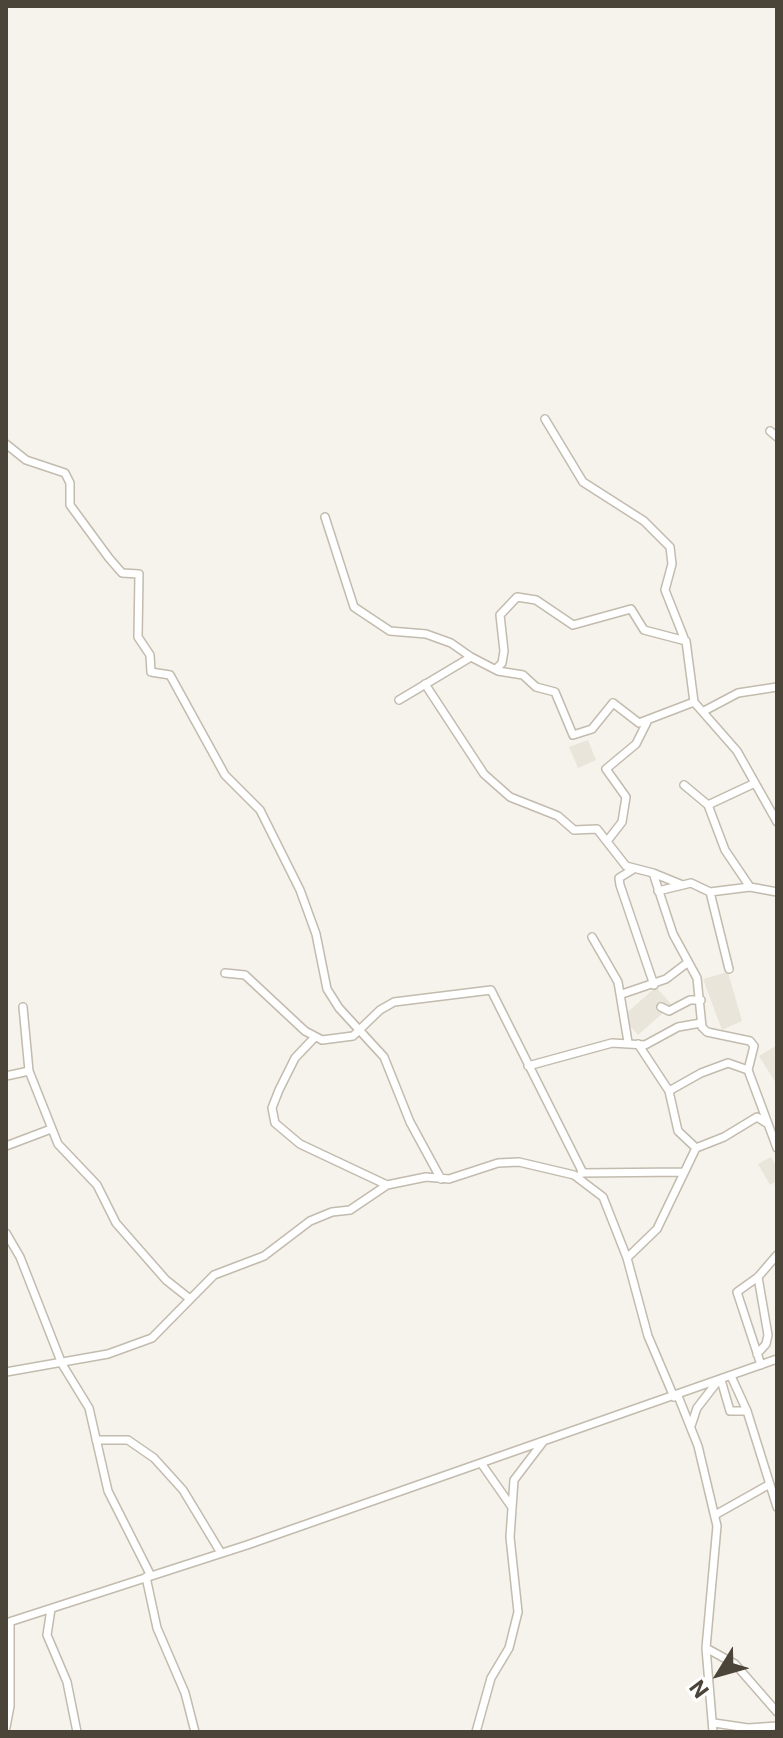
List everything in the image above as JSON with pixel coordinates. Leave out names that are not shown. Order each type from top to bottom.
[{"type":"street","points":[[545,419],[583,482],[644,521],[670,547],[672,564],[665,590],[684,638],[694,702]]},
{"type":"street","points":[[770,431],[777,437]]},
{"type":"street","points":[[6,444],[26,460],[65,473],[70,483],[70,505],[118,571],[139,574],[138,637],[149,652],[151,672],[170,675],[225,775],[260,810],[300,890],[316,934],[327,989],[339,1008],[384,1057],[410,1122],[441,1179]]},
{"type":"street","points":[[325,517],[354,607],[390,631],[426,634],[451,643],[471,657],[499,666],[509,673],[523,675],[536,687],[555,692],[573,735],[592,729],[613,703],[643,722]]},
{"type":"street","points":[[499,666],[504,644],[500,615],[517,597],[536,600],[573,625],[631,609],[644,630],[684,638]]},
{"type":"street","points":[[399,700],[471,657]]},
{"type":"street","points":[[425,684],[484,774],[510,797],[558,816],[574,830],[597,829],[632,870],[653,873],[680,884]]},
{"type":"street","points":[[704,711],[738,693],[777,687]]},
{"type":"street","points":[[643,722],[688,701],[694,702],[737,751],[777,822]]},
{"type":"street","points":[[608,840],[622,822],[626,797],[606,769],[636,744],[643,722]]},
{"type":"street","points":[[708,805],[755,783]]},
{"type":"street","points":[[684,785],[708,805],[725,850],[750,887]]},
{"type":"street","points":[[632,870],[619,880],[654,985]]},
{"type":"street","points":[[653,873],[687,963],[697,978],[701,1023],[707,1032],[750,1041],[754,1046],[748,1070],[777,1148]]},
{"type":"street","points":[[658,891],[680,884],[697,883],[710,892],[729,969]]},
{"type":"street","points":[[710,892],[750,887],[777,892]]},
{"type":"street","points":[[592,937],[613,970],[622,994],[628,1042]]},
{"type":"street","points":[[622,994],[654,985],[687,963]]},
{"type":"street","points":[[225,973],[245,975],[314,1038],[344,1039],[362,1030],[380,1010],[394,1002],[491,990],[579,1174],[603,1197],[627,1258],[648,1336],[691,1426],[715,1515],[717,1536],[711,1570],[712,1612],[706,1648],[714,1728],[777,1726]]},
{"type":"street","points":[[661,1007],[673,1010],[690,1000],[701,1000]]},
{"type":"street","points":[[23,1007],[29,1071],[61,1149],[97,1185],[105,1207],[116,1223],[166,1280],[190,1299]]},
{"type":"street","points":[[673,1010],[678,1027]]},
{"type":"street","points":[[528,1066],[612,1043],[652,1043],[678,1027],[701,1023]]},
{"type":"street","points":[[314,1038],[287,1072],[272,1116],[281,1129],[300,1144],[387,1185]]},
{"type":"street","points":[[638,1044],[669,1091],[678,1131],[696,1148]]},
{"type":"street","points":[[669,1091],[701,1073],[728,1063],[748,1070]]},
{"type":"street","points":[[6,1076],[29,1071]]},
{"type":"street","points":[[627,1258],[657,1229],[696,1148],[724,1137],[765,1111]]},
{"type":"street","points":[[757,1117],[768,1124]]},
{"type":"street","points":[[6,1146],[51,1129]]},
{"type":"street","points":[[6,1372],[62,1364],[127,1349],[152,1338],[214,1275],[264,1256],[310,1221],[332,1212],[350,1210],[387,1185],[426,1177],[441,1179],[506,1162],[579,1174],[683,1172]]},
{"type":"street","points":[[6,1233],[20,1257],[62,1364],[86,1400],[108,1491],[149,1576],[157,1628],[185,1693],[195,1732]]},
{"type":"street","points":[[761,1365],[737,1292],[758,1277],[777,1255]]},
{"type":"street","points":[[757,1354],[766,1344],[768,1329],[758,1277]]},
{"type":"street","points":[[750,1283],[759,1289]]},
{"type":"street","points":[[768,1329],[777,1336]]},
{"type":"street","points":[[6,1727],[10,1706],[8,1623],[676,1397],[777,1359]]},
{"type":"street","points":[[731,1376],[747,1411],[777,1507]]},
{"type":"street","points":[[719,1381],[730,1411],[747,1411]]},
{"type":"street","points":[[691,1426],[697,1408],[719,1381]]},
{"type":"street","points":[[96,1440],[128,1440],[154,1458],[183,1490],[221,1553]]},
{"type":"street","points":[[476,1732],[491,1678],[509,1648],[518,1612],[510,1537],[511,1506],[518,1472],[545,1440]]},
{"type":"street","points":[[481,1463],[511,1506]]},
{"type":"street","points":[[715,1515],[770,1484]]},
{"type":"street","points":[[51,1609],[47,1635],[67,1682],[77,1732]]},
{"type":"street","points":[[706,1648],[735,1664],[777,1712]]},
{"type":"shaded area","points":[[588,740],[596,760],[578,768],[569,747]]},
{"type":"shaded area","points":[[728,972],[742,1021],[722,1030],[703,979]]},
{"type":"shaded area","points":[[656,987],[672,1005],[638,1035],[622,1017]]},
{"type":"shaded area","points":[[777,1045],[777,1085],[759,1056]]},
{"type":"shaded area","points":[[771,1157],[777,1167],[777,1181],[770,1185],[758,1164]]}]
